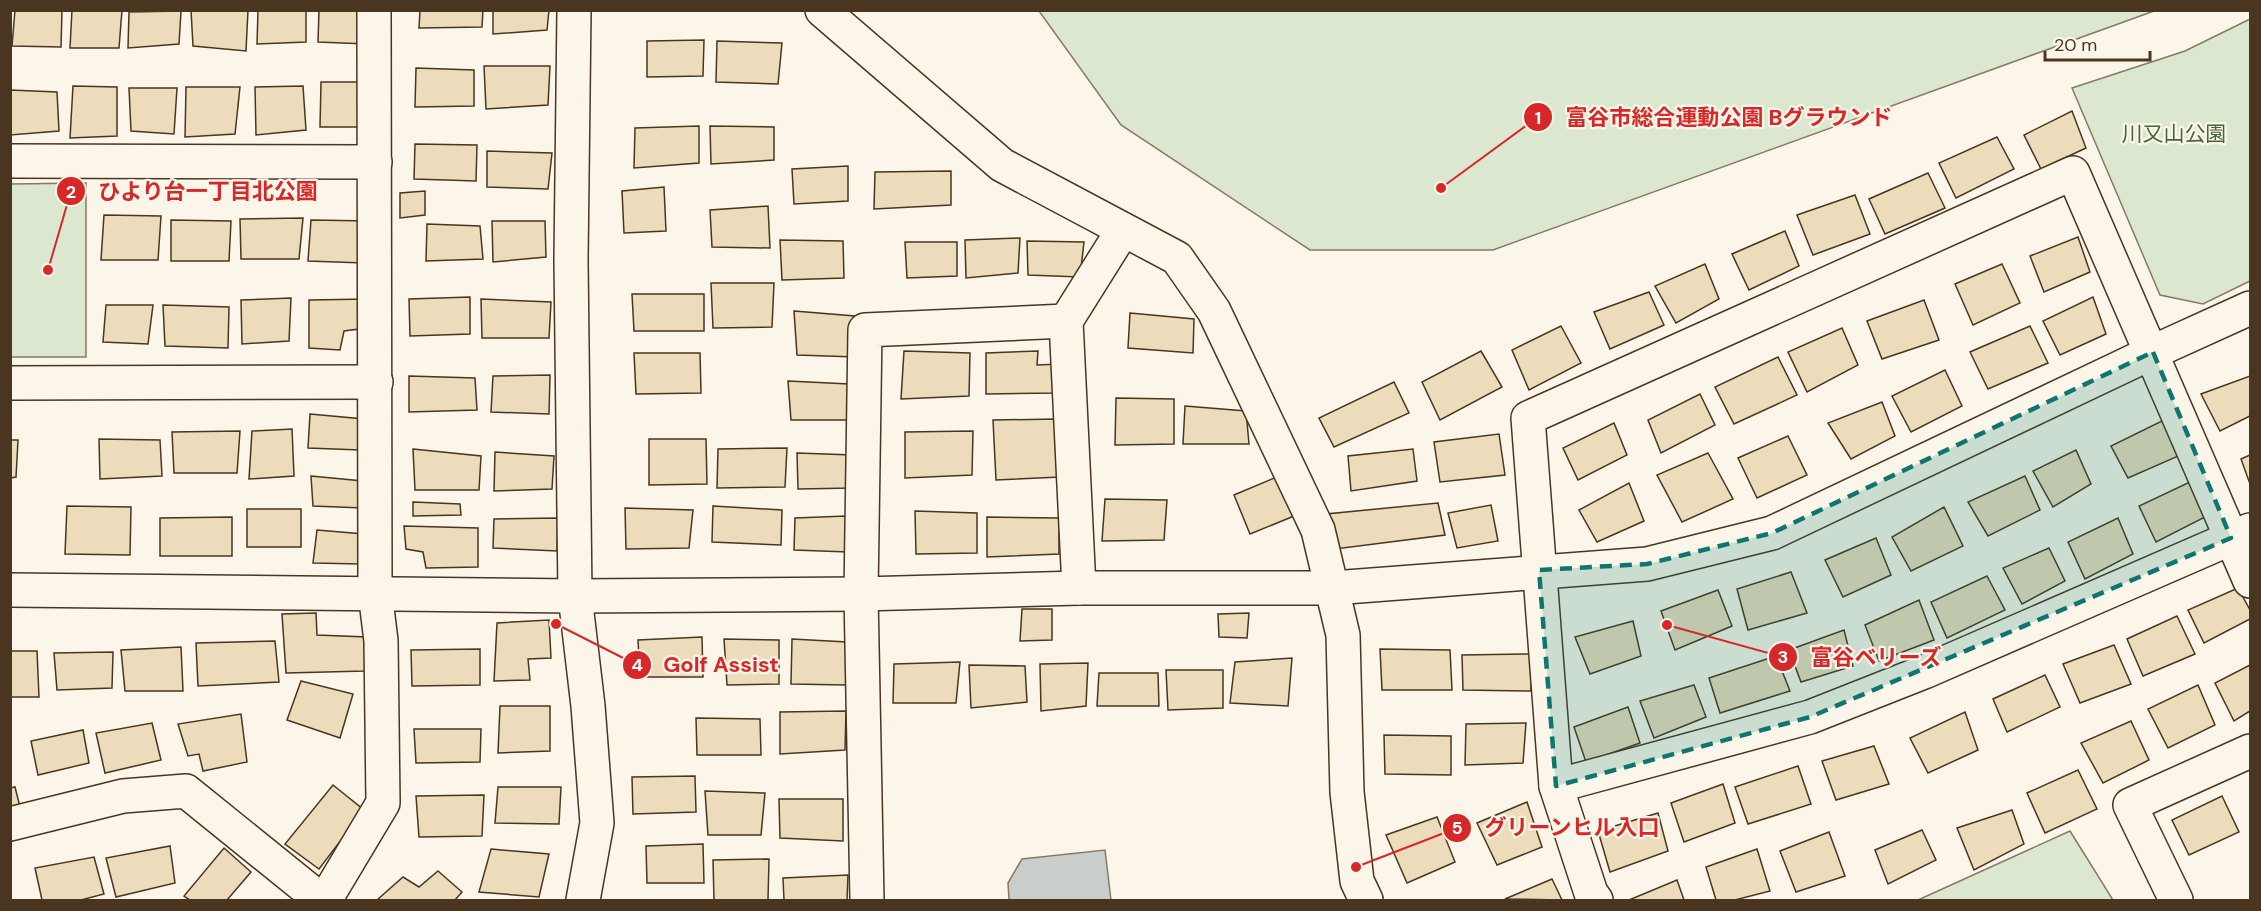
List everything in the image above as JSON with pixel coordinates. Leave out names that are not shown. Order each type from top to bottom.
[{"type":"street","points":[[10,824],[123,796],[186,791],[323,900],[383,803],[381,641],[375,592],[374,10]]},
{"type":"street","points":[[574,10],[572,260],[575,596],[588,706],[597,823],[583,900]]},
{"type":"street","points":[[822,10],[1002,165],[1177,258],[1214,311],[1318,530],[1333,588],[1343,635],[1347,792],[1357,881],[1366,900]]},
{"type":"street","points":[[10,161],[375,162]]},
{"type":"street","points":[[1596,900],[1591,893],[1556,786],[1528,418],[2073,173],[2153,352],[2241,534],[2250,581]]},
{"type":"street","points":[[1079,588],[1066,321],[1123,230]]},
{"type":"street","points":[[10,590],[375,592],[575,596],[861,594],[1079,588],[1333,588],[1539,570],[1647,564],[1772,533],[2250,308]]},
{"type":"street","points":[[867,900],[861,594],[865,330],[1066,321]]},
{"type":"street","points":[[10,383],[376,382]]},
{"type":"street","points":[[1556,786],[1810,717],[1924,672],[2241,534]]},
{"type":"street","points":[[2176,900],[2130,805],[2250,751]]},
{"type":"highlighted area","points":[[2153,352],[2231,538],[1810,717],[1556,786],[1539,570],[1647,564],[1772,533]]},
{"type":"green space","points":[[1039,11],[2154,11],[1493,250],[1310,250],[1121,125]]},
{"type":"green space","name":"川又山公園","points":[[2250,19],[2250,281],[2203,304],[2160,295],[2072,88],[2185,51]]},
{"type":"green space","points":[[86,183],[86,357],[11,357],[11,184]]},
{"type":"green space","points":[[2070,831],[2113,900],[1918,900]]},
{"type":"shaded area","points":[[1105,850],[1111,900],[1009,900],[1008,883],[1022,859]]},
{"type":"building","points":[[15,10],[62,10],[61,47],[12,46]]},
{"type":"building","points":[[72,10],[122,10],[119,48],[70,48]]},
{"type":"building","points":[[191,10],[248,10],[246,51],[193,46]]},
{"type":"building","points":[[258,10],[306,10],[306,42],[257,44]]},
{"type":"building","points":[[319,10],[370,10],[367,44],[318,42]]},
{"type":"building","points":[[420,10],[483,10],[482,27],[419,28]]},
{"type":"building","points":[[493,10],[549,10],[547,30],[493,34]]},
{"type":"building","points":[[181,11],[179,44],[128,48],[129,12]]},
{"type":"building","points":[[704,40],[703,76],[647,77],[647,41]]},
{"type":"building","points":[[717,41],[782,43],[778,84],[716,82]]},
{"type":"building","points":[[484,66],[550,66],[548,105],[486,109]]},
{"type":"building","points":[[416,68],[474,70],[474,106],[415,107]]},
{"type":"building","points":[[321,82],[372,82],[366,127],[320,127]]},
{"type":"building","points":[[73,86],[117,87],[117,136],[70,138]]},
{"type":"building","points":[[303,86],[306,130],[256,135],[255,87]]},
{"type":"building","points":[[186,87],[240,87],[235,134],[185,137]]},
{"type":"building","points":[[129,88],[177,88],[174,134],[131,131]]},
{"type":"building","points":[[10,90],[57,92],[59,131],[10,135]]},
{"type":"building","points":[[2072,111],[2086,148],[2041,169],[2024,135]]},
{"type":"building","points":[[699,126],[699,163],[634,168],[635,128]]},
{"type":"building","points":[[710,126],[774,127],[774,160],[711,164]]},
{"type":"building","points":[[1997,137],[2014,169],[1956,198],[1939,163]]},
{"type":"building","points":[[415,144],[477,145],[476,181],[414,179]]},
{"type":"building","points":[[487,151],[552,153],[548,189],[487,187]]},
{"type":"building","points":[[848,166],[848,201],[794,204],[792,169]]},
{"type":"building","points":[[951,171],[951,205],[874,209],[875,172]]},
{"type":"building","points":[[1928,173],[1945,208],[1885,234],[1869,199]]},
{"type":"building","points":[[664,187],[666,231],[624,233],[622,191]]},
{"type":"building","points":[[425,191],[425,215],[400,218],[400,193]]},
{"type":"building","points":[[1855,195],[1870,234],[1813,255],[1797,215]]},
{"type":"building","points":[[768,206],[770,248],[712,247],[710,210]]},
{"type":"building","points":[[104,215],[161,216],[158,260],[101,260]]},
{"type":"building","points":[[303,218],[299,259],[241,259],[240,219]]},
{"type":"building","points":[[171,220],[231,221],[229,261],[171,261]]},
{"type":"building","points":[[311,220],[370,221],[364,263],[308,261]]},
{"type":"building","points":[[492,221],[545,221],[546,257],[493,262]]},
{"type":"building","points":[[427,224],[480,226],[483,259],[426,261]]},
{"type":"building","points":[[1785,231],[1799,266],[1749,290],[1732,254]]},
{"type":"building","points":[[2078,237],[2090,272],[2044,292],[2030,256]]},
{"type":"building","points":[[1020,238],[1018,273],[966,278],[965,240]]},
{"type":"building","points":[[780,240],[843,241],[844,278],[782,280]]},
{"type":"building","points":[[1027,241],[1084,242],[1080,277],[1028,275]]},
{"type":"building","points":[[905,242],[957,242],[957,276],[907,278]]},
{"type":"building","points":[[1705,264],[1719,299],[1676,323],[1655,286]]},
{"type":"building","points":[[2002,264],[2020,303],[1973,325],[1955,284]]},
{"type":"building","points":[[711,283],[774,283],[772,327],[713,328]]},
{"type":"building","points":[[1649,292],[1664,325],[1610,349],[1594,312]]},
{"type":"building","points":[[632,294],[704,294],[704,331],[634,331]]},
{"type":"building","points":[[470,297],[470,334],[410,336],[409,299]]},
{"type":"building","points":[[2093,297],[2106,334],[2060,355],[2043,321]]},
{"type":"building","points":[[291,298],[289,341],[242,344],[241,300]]},
{"type":"building","points":[[368,299],[367,328],[344,331],[340,350],[309,348],[309,300]]},
{"type":"building","points":[[481,299],[551,302],[549,338],[482,338]]},
{"type":"building","points":[[1924,300],[1939,340],[1882,359],[1867,321]]},
{"type":"building","points":[[106,305],[153,305],[148,344],[103,342]]},
{"type":"building","points":[[163,305],[229,307],[228,348],[165,346]]},
{"type":"building","points":[[794,311],[855,316],[856,357],[797,355]]},
{"type":"building","points":[[1130,313],[1194,319],[1193,353],[1128,348]]},
{"type":"building","points":[[1561,326],[1581,363],[1529,390],[1512,350]]},
{"type":"building","points":[[2030,326],[2048,363],[1988,389],[1970,352]]},
{"type":"building","points":[[1842,328],[1858,365],[1807,392],[1788,352]]},
{"type":"building","points":[[904,351],[970,353],[969,396],[901,399]]},
{"type":"building","points":[[1038,351],[1037,365],[1060,364],[1058,393],[986,394],[986,353]]},
{"type":"building","points":[[1481,351],[1502,387],[1440,420],[1422,382]]},
{"type":"building","points":[[634,353],[700,353],[701,393],[636,394]]},
{"type":"building","points":[[1778,357],[1797,395],[1734,424],[1715,387]]},
{"type":"building","points":[[1945,370],[1962,406],[1911,432],[1892,396]]},
{"type":"building","points":[[550,375],[549,414],[491,412],[493,376]]},
{"type":"building","points":[[409,376],[475,378],[477,410],[409,412]]},
{"type":"building","points":[[2250,376],[2250,416],[2220,431],[2201,394]]},
{"type":"building","points":[[788,381],[849,384],[848,420],[791,420]]},
{"type":"building","points":[[1394,382],[1409,413],[1334,447],[1319,418]]},
{"type":"building","points":[[1700,394],[1715,425],[1661,453],[1648,420]]},
{"type":"building","points":[[1116,398],[1174,399],[1174,444],[1115,445]]},
{"type":"building","points":[[1882,402],[1895,436],[1851,459],[1828,423]]},
{"type":"building","points":[[1185,406],[1246,411],[1249,444],[1183,444]]},
{"type":"building","points":[[310,414],[364,419],[360,450],[308,448]]},
{"type":"building","points":[[1056,419],[1060,477],[996,480],[993,420]]},
{"type":"building","points":[[2166,419],[2183,454],[2128,478],[2111,446]]},
{"type":"building","points":[[1614,423],[1627,455],[1578,480],[1563,448]]},
{"type":"building","points":[[292,429],[294,476],[249,479],[252,431]]},
{"type":"building","points":[[240,431],[237,473],[174,473],[172,432]]},
{"type":"building","points":[[973,431],[972,475],[905,478],[905,432]]},
{"type":"building","points":[[1499,434],[1505,475],[1440,482],[1434,442]]},
{"type":"building","points":[[1788,436],[1807,475],[1757,498],[1738,458]]},
{"type":"building","points":[[99,439],[160,440],[162,476],[100,479]]},
{"type":"building","points":[[649,439],[706,439],[707,484],[649,485]]},
{"type":"building","points":[[10,440],[18,440],[16,477],[10,478]]},
{"type":"building","points":[[787,448],[785,487],[717,488],[718,449]]},
{"type":"building","points":[[413,449],[481,456],[479,490],[415,490]]},
{"type":"building","points":[[1413,449],[1417,481],[1351,491],[1348,456]]},
{"type":"building","points":[[2076,450],[2091,484],[2053,507],[2033,471]]},
{"type":"building","points":[[495,452],[554,456],[552,489],[494,491]]},
{"type":"building","points":[[797,453],[853,455],[853,488],[798,489]]},
{"type":"building","points":[[1708,453],[1733,499],[1682,522],[1657,475]]},
{"type":"building","points":[[2250,455],[2250,484],[2241,459]]},
{"type":"building","points":[[311,476],[363,481],[363,508],[313,506]]},
{"type":"building","points":[[1279,476],[1294,516],[1250,534],[1234,495]]},
{"type":"building","points":[[2025,476],[2040,510],[1988,536],[1968,502]]},
{"type":"building","points":[[2192,481],[2207,516],[2156,542],[2139,506]]},
{"type":"building","points":[[1629,483],[1644,521],[1597,542],[1579,510]]},
{"type":"building","points":[[1105,499],[1167,500],[1164,540],[1102,541]]},
{"type":"building","points":[[413,502],[460,504],[461,515],[413,516]]},
{"type":"building","points":[[1438,503],[1445,535],[1335,549],[1326,514]]},
{"type":"building","points":[[1491,505],[1498,541],[1457,548],[1448,513]]},
{"type":"building","points":[[67,506],[131,507],[130,555],[65,554]]},
{"type":"building","points":[[713,506],[782,510],[781,545],[712,542]]},
{"type":"building","points":[[1944,507],[1963,546],[1911,571],[1892,537]]},
{"type":"building","points":[[625,508],[693,510],[689,548],[626,549]]},
{"type":"building","points":[[247,509],[301,509],[301,547],[247,547]]},
{"type":"building","points":[[915,511],[977,513],[977,553],[916,554]]},
{"type":"building","points":[[846,516],[848,552],[794,550],[795,518]]},
{"type":"building","points":[[232,517],[232,556],[160,556],[160,518]]},
{"type":"building","points":[[987,517],[1059,518],[1059,554],[987,557]]},
{"type":"building","points":[[558,518],[557,551],[493,548],[494,519]]},
{"type":"building","points":[[2118,518],[2133,554],[2085,579],[2068,542]]},
{"type":"building","points":[[404,526],[478,528],[478,567],[426,568],[423,552],[406,549]]},
{"type":"building","points":[[317,530],[364,534],[361,564],[313,563]]},
{"type":"building","points":[[1876,538],[1891,575],[1843,597],[1825,560]]},
{"type":"building","points":[[2049,548],[2065,581],[2022,604],[2003,568]]},
{"type":"building","points":[[1791,572],[1807,613],[1748,630],[1737,589]]},
{"type":"building","points":[[1987,576],[2005,610],[1947,638],[1931,602]]},
{"type":"building","points":[[2238,588],[2250,610],[2250,619],[2204,643],[2188,610]]},
{"type":"building","points":[[1718,590],[1732,626],[1675,650],[1661,611]]},
{"type":"building","points":[[1919,600],[1934,640],[1879,661],[1865,625]]},
{"type":"building","points":[[1022,609],[1052,609],[1052,640],[1020,641]]},
{"type":"building","points":[[316,613],[317,635],[367,637],[365,671],[286,673],[282,614]]},
{"type":"building","points":[[1249,613],[1247,638],[1219,637],[1218,614]]},
{"type":"building","points":[[2177,616],[2195,654],[2143,676],[2127,639]]},
{"type":"building","points":[[549,620],[551,658],[528,659],[530,680],[494,681],[497,623]]},
{"type":"building","points":[[1633,621],[1641,656],[1590,674],[1575,637]]},
{"type":"building","points":[[1844,630],[1853,666],[1801,682],[1789,650]]},
{"type":"building","points":[[702,637],[703,677],[640,677],[638,640]]},
{"type":"building","points":[[724,639],[779,640],[779,684],[727,685]]},
{"type":"building","points":[[792,639],[847,642],[846,685],[791,684]]},
{"type":"building","points":[[275,641],[279,682],[198,686],[196,643]]},
{"type":"building","points":[[2114,645],[2131,684],[2080,703],[2063,664]]},
{"type":"building","points":[[181,647],[183,691],[125,691],[121,650]]},
{"type":"building","points":[[480,649],[480,685],[412,686],[411,650]]},
{"type":"building","points":[[1380,649],[1450,650],[1452,690],[1382,690]]},
{"type":"building","points":[[10,651],[37,651],[39,697],[10,697]]},
{"type":"building","points":[[113,652],[112,688],[57,690],[54,653]]},
{"type":"building","points":[[1531,654],[1531,691],[1463,690],[1462,655]]},
{"type":"building","points":[[1776,656],[1790,691],[1720,713],[1709,678]]},
{"type":"building","points":[[1292,658],[1288,706],[1230,703],[1235,662]]},
{"type":"building","points":[[960,662],[956,703],[893,703],[894,664]]},
{"type":"building","points":[[1088,663],[1086,706],[1041,711],[1040,664]]},
{"type":"building","points":[[969,665],[1025,666],[1027,702],[971,708]]},
{"type":"building","points":[[2250,665],[2250,711],[2234,721],[2215,683]]},
{"type":"building","points":[[1166,670],[1223,670],[1223,708],[1168,710]]},
{"type":"building","points":[[1099,673],[1158,673],[1159,706],[1097,706]]},
{"type":"building","points":[[2045,675],[2060,707],[2007,732],[1993,699]]},
{"type":"building","points":[[301,681],[353,694],[340,738],[287,720]]},
{"type":"building","points":[[1694,685],[1706,717],[1654,738],[1640,701]]},
{"type":"building","points":[[2198,685],[2215,725],[2168,748],[2148,709]]},
{"type":"building","points":[[500,706],[550,706],[550,751],[498,753]]},
{"type":"building","points":[[1628,707],[1640,743],[1586,762],[1574,727]]},
{"type":"building","points":[[846,711],[845,750],[780,754],[780,712]]},
{"type":"building","points":[[1965,712],[1978,750],[1928,773],[1910,738]]},
{"type":"building","points":[[241,714],[247,762],[203,771],[199,754],[188,756],[178,724]]},
{"type":"building","points":[[696,718],[760,719],[761,755],[697,755]]},
{"type":"building","points":[[2131,721],[2149,760],[2103,783],[2081,743]]},
{"type":"building","points":[[152,723],[161,760],[105,773],[96,733]]},
{"type":"building","points":[[1526,723],[1523,763],[1465,765],[1466,724]]},
{"type":"building","points":[[414,729],[481,729],[480,762],[416,763]]},
{"type":"building","points":[[83,730],[89,763],[38,775],[31,741]]},
{"type":"building","points":[[1384,735],[1451,736],[1451,775],[1385,774]]},
{"type":"building","points":[[1874,746],[1889,784],[1836,800],[1822,761]]},
{"type":"building","points":[[1798,766],[1811,804],[1748,824],[1735,787]]},
{"type":"building","points":[[2078,770],[2097,809],[2045,833],[2027,793]]},
{"type":"building","points":[[695,776],[696,812],[633,814],[632,777]]},
{"type":"building","points":[[1723,784],[1735,823],[1684,842],[1671,803]]},
{"type":"building","points":[[333,785],[364,810],[319,869],[285,844]]},
{"type":"building","points":[[15,787],[21,811],[10,814],[10,788]]},
{"type":"building","points":[[498,787],[561,787],[559,824],[495,823]]},
{"type":"building","points":[[705,791],[765,793],[761,835],[708,835]]},
{"type":"building","points":[[484,795],[482,836],[419,837],[416,796]]},
{"type":"building","points":[[2222,796],[2239,832],[2189,855],[2172,820]]},
{"type":"building","points":[[779,799],[843,799],[843,841],[780,838]]},
{"type":"building","points":[[1527,802],[1542,847],[1497,865],[1477,823]]},
{"type":"building","points":[[2012,810],[2024,844],[1974,870],[1957,828]]},
{"type":"building","points":[[1658,813],[1668,851],[1610,872],[1598,831]]},
{"type":"building","points":[[1437,817],[1455,862],[1407,883],[1386,835]]},
{"type":"building","points":[[1922,830],[1936,860],[1888,884],[1875,850]]},
{"type":"building","points":[[1829,832],[1845,876],[1796,892],[1780,851]]},
{"type":"building","points":[[703,844],[704,883],[647,883],[646,846]]},
{"type":"building","points":[[170,846],[175,883],[116,897],[106,858]]},
{"type":"building","points":[[224,848],[251,872],[227,900],[190,900],[184,896]]},
{"type":"building","points":[[491,849],[549,854],[539,897],[479,892]]},
{"type":"building","points":[[1757,849],[1770,891],[1735,900],[1716,900],[1706,867]]},
{"type":"building","points":[[94,857],[104,894],[81,900],[42,900],[35,868]]},
{"type":"building","points":[[769,859],[768,900],[714,900],[713,860]]},
{"type":"building","points":[[438,871],[462,892],[455,900],[377,900],[403,877],[419,887]]},
{"type":"building","points":[[848,875],[847,900],[784,900],[783,878]]},
{"type":"building","points":[[1552,879],[1562,900],[1505,899]]},
{"type":"building","points":[[1677,880],[1684,900],[1629,900]]},
{"type":"place","name":"富谷市総合運動公園 Bグラウンド","points":[[1441,188]]},
{"type":"place","name":"ひより台一丁目北公園","points":[[48,270]]},
{"type":"place","name":"Golf Assist","points":[[556,624]]},
{"type":"place","name":"富谷ベリーズ","points":[[1667,625]]},
{"type":"place","name":"グリーンヒル入口","points":[[1356,867]]}]
